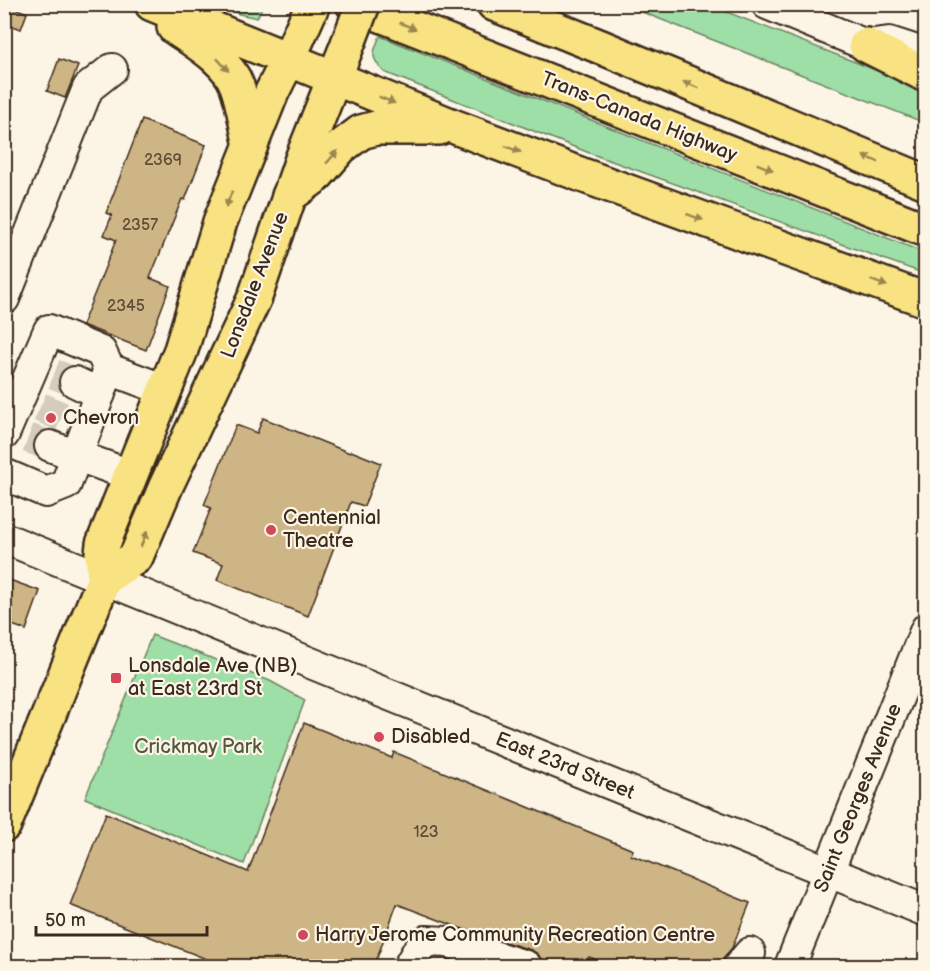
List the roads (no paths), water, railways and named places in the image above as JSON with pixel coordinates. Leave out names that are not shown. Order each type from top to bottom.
[{"type":"main road","points":[[143,4],[220,61],[227,69],[237,85],[251,145]]},
{"type":"main road","points":[[152,4],[458,128],[926,300]]},
{"type":"main road","name":"Trans-Canada Highway","points":[[353,4],[926,230]]},
{"type":"main road","name":"Lonsdale Avenue","points":[[104,579],[136,557],[166,486],[255,297],[302,159],[363,4]]},
{"type":"main road","points":[[494,4],[926,182]]},
{"type":"main road","points":[[4,825],[104,579],[102,553],[104,544],[181,350],[220,222],[272,92],[309,15]]},
{"type":"main road","points":[[866,45],[926,75]]},
{"type":"main road","points":[[289,196],[316,176],[341,147],[361,132],[376,128],[458,128]]},
{"type":"street","points":[[767,4],[866,45],[890,42],[926,54]]},
{"type":"street","points":[[4,299],[88,88],[112,69]]},
{"type":"street","points":[[74,377],[165,390]]},
{"type":"street","points":[[33,441],[74,377]]},
{"type":"street","points":[[33,441],[74,377]]},
{"type":"street","points":[[33,441],[130,475]]},
{"type":"street","points":[[4,474],[46,492],[66,484],[33,441]]},
{"type":"street","name":"East 23rd Street","points":[[4,538],[926,911]]},
{"type":"street","name":"Saint Georges Avenue","points":[[790,966],[926,629]]},
{"type":"street","points":[[413,958],[426,940],[447,942],[526,966]]},
{"type":"tunnel","points":[[54,374],[75,382]]},
{"type":"tunnel","points":[[40,407],[62,417]]},
{"type":"tunnel","points":[[28,438],[50,446]]},
{"type":"place","name":"Chevron","points":[[51,418]]},
{"type":"place","name":"Centennial Theatre","points":[[271,530]]},
{"type":"place","name":"Lonsdale Ave (NB) at East 23rd St","points":[[116,678]]},
{"type":"place","name":"Disabled","points":[[379,737]]},
{"type":"place","name":"Harry Jerome Community Recreation Centre","points":[[303,935]]},
{"type":"park label","name":"Crickmay Park","points":[[198,747]]}]
